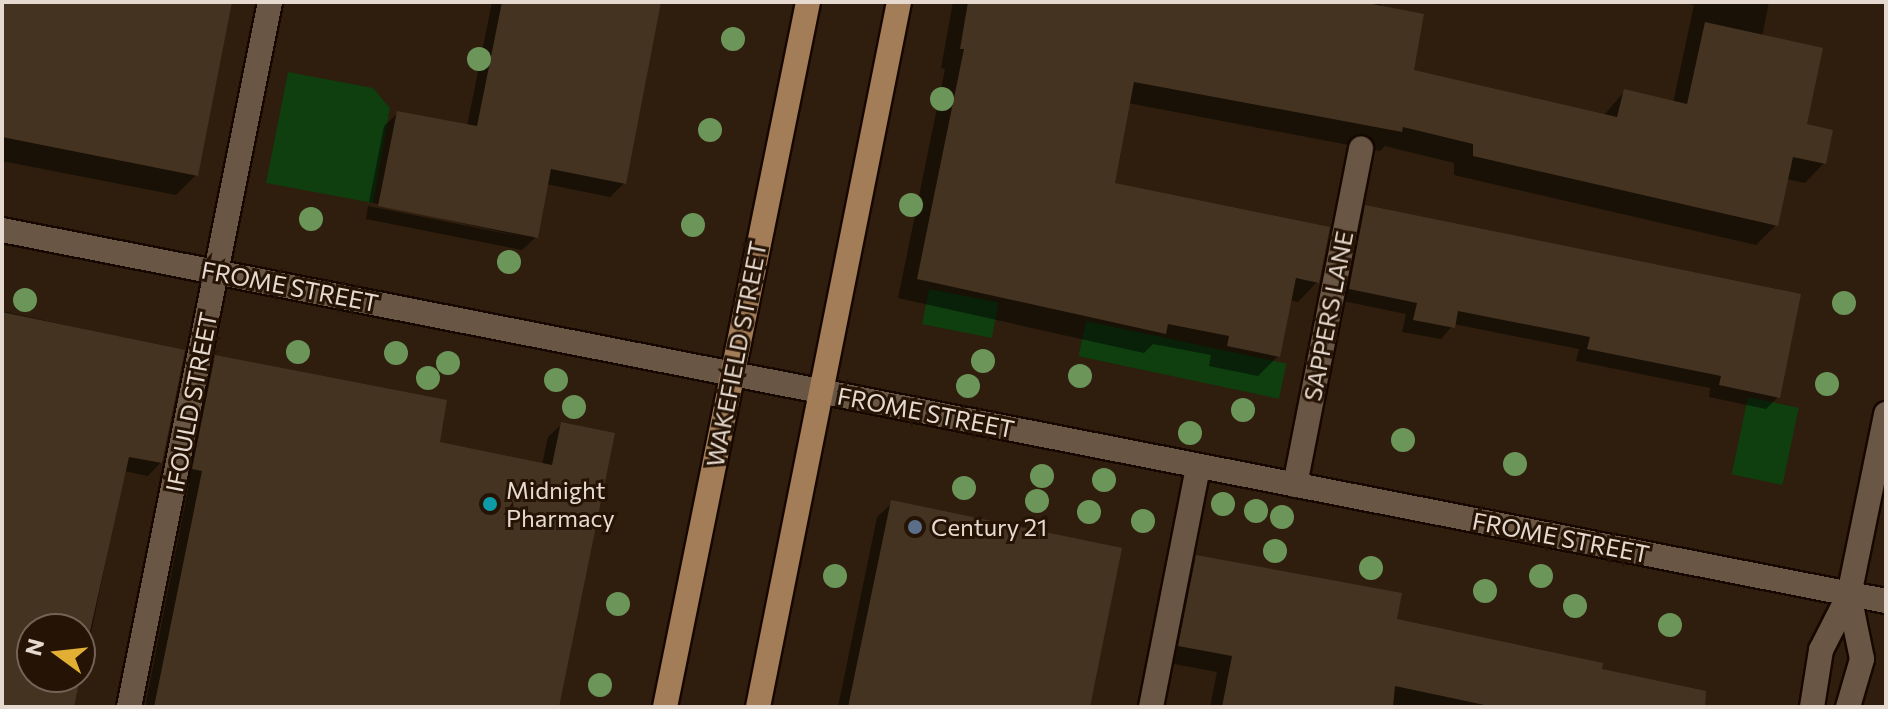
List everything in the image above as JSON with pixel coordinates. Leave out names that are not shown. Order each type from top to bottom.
[{"type":"main road","name":"WAKEFIELD STREET","points":[[665,707],[808,2]]},
{"type":"main road","points":[[758,707],[899,2]]},
{"type":"street","name":"IFOULD STREET","points":[[129,707],[270,2]]},
{"type":"street","name":"SAPPERS LANE","points":[[1295,485],[1361,148]]},
{"type":"street","name":"FROME STREET","points":[[2,230],[1886,601]]},
{"type":"street","points":[[1812,707],[1821,650],[1849,595],[1886,414]]},
{"type":"street","points":[[1151,707],[1198,467]]},
{"type":"street","points":[[1848,707],[1862,659],[1849,595]]},
{"type":"green space","points":[[288,72],[373,88],[390,108],[373,203],[266,183]]},
{"type":"green space","points":[[929,289],[999,303],[992,338],[922,324]]},
{"type":"green space","points":[[1086,321],[1287,364],[1279,399],[1079,356]]},
{"type":"green space","points":[[1748,397],[1799,408],[1782,485],[1732,474]]},
{"type":"building","points":[[2,2],[232,2],[198,176],[2,137]]},
{"type":"building","points":[[502,2],[661,2],[626,184],[551,169],[538,238],[378,206],[397,111],[477,126]]},
{"type":"building","points":[[968,2],[1362,2],[1424,14],[1414,70],[1617,117],[1624,89],[1687,104],[1705,22],[1823,48],[1807,124],[1833,130],[1826,164],[1793,157],[1778,226],[1473,156],[1473,144],[1403,127],[1402,132],[1134,82],[1115,183],[1330,227],[1319,283],[1296,278],[1280,357],[1227,346],[1229,336],[1168,324],[1166,334],[917,279],[964,49],[960,49]]},
{"type":"building","points":[[1365,205],[1801,294],[1780,398],[1719,385],[1721,376],[1587,349],[1590,337],[1458,311],[1455,328],[1413,320],[1417,303],[1349,289]]},
{"type":"building","points":[[2,312],[185,350],[162,463],[129,457],[94,613],[16,613],[16,693],[77,693],[74,707],[2,707]]},
{"type":"building","points":[[215,355],[447,400],[440,442],[552,465],[561,422],[615,433],[559,707],[154,707],[202,471],[192,469]]},
{"type":"building","points":[[891,500],[1122,548],[1090,707],[848,707]]},
{"type":"building","points":[[1196,555],[1402,593],[1397,619],[1603,663],[1602,669],[1706,691],[1705,707],[1494,707],[1395,686],[1393,707],[1222,707],[1232,656],[1178,646]]},
{"type":"place","name":"Midnight Pharmacy","points":[[490,504]]},
{"type":"place","name":"Century 21","points":[[915,527]]}]
